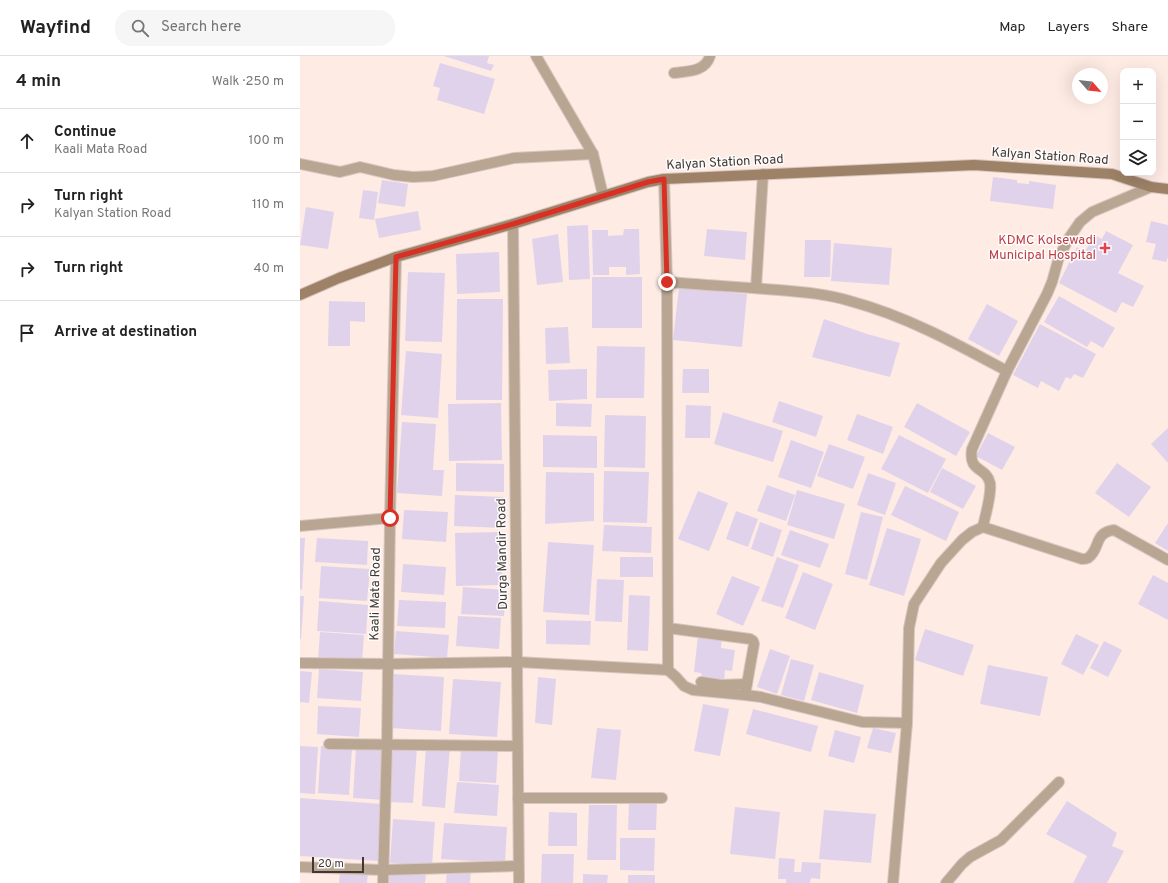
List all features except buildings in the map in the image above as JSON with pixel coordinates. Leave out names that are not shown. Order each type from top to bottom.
[{"type":"street","points":[[536,56],[592,154],[603,195]]},
{"type":"street","points":[[674,73],[695,70],[703,66],[708,61],[710,56]]},
{"type":"street","points":[[300,164],[340,172],[360,167],[394,175],[433,176],[514,158],[592,154]]},
{"type":"street","name":"Kalyan Station Road","points":[[300,295],[339,278],[396,257],[513,224],[603,195],[664,179],[974,165],[1112,174],[1151,187],[1168,189]]},
{"type":"street","points":[[756,288],[763,174]]},
{"type":"street","points":[[664,179],[667,282],[668,670]]},
{"type":"street","points":[[983,527],[990,493],[990,484],[988,478],[972,464],[972,449],[1007,371],[1047,294],[1059,257],[1068,238],[1080,222],[1092,212],[1151,187]]},
{"type":"street","name":"Durga Mandir Road","points":[[513,224],[519,883]]},
{"type":"street","name":"Kaali Mata Road","points":[[383,883],[389,664],[390,518],[396,257]]},
{"type":"street","points":[[667,282],[813,293],[850,300],[899,317],[951,341],[1007,371]]},
{"type":"street","points":[[300,526],[390,518]]},
{"type":"street","points":[[893,883],[907,723],[909,628],[914,604],[941,562],[962,540],[972,532],[983,527],[1082,559],[1088,557],[1094,550],[1101,535],[1107,531],[1114,530],[1168,560]]},
{"type":"street","points":[[668,628],[750,639],[753,641],[754,644],[745,695]]},
{"type":"street","points":[[300,663],[389,664],[517,662],[668,670],[684,686],[693,690],[761,697],[862,722],[907,723]]},
{"type":"street","points":[[701,682],[721,685],[747,684]]},
{"type":"street","points":[[329,744],[517,746]]},
{"type":"street","points":[[946,883],[970,856],[1001,840],[1059,782]]},
{"type":"street","points":[[518,798],[662,798]]},
{"type":"street","points":[[300,867],[383,870],[518,866]]},
{"type":"place","name":"KDMC Kolsewadi Municipal Hospital","points":[[1105,248]]},
{"type":"route","points":[[390,518],[396,257],[513,224],[603,195],[664,179],[667,282]]}]
